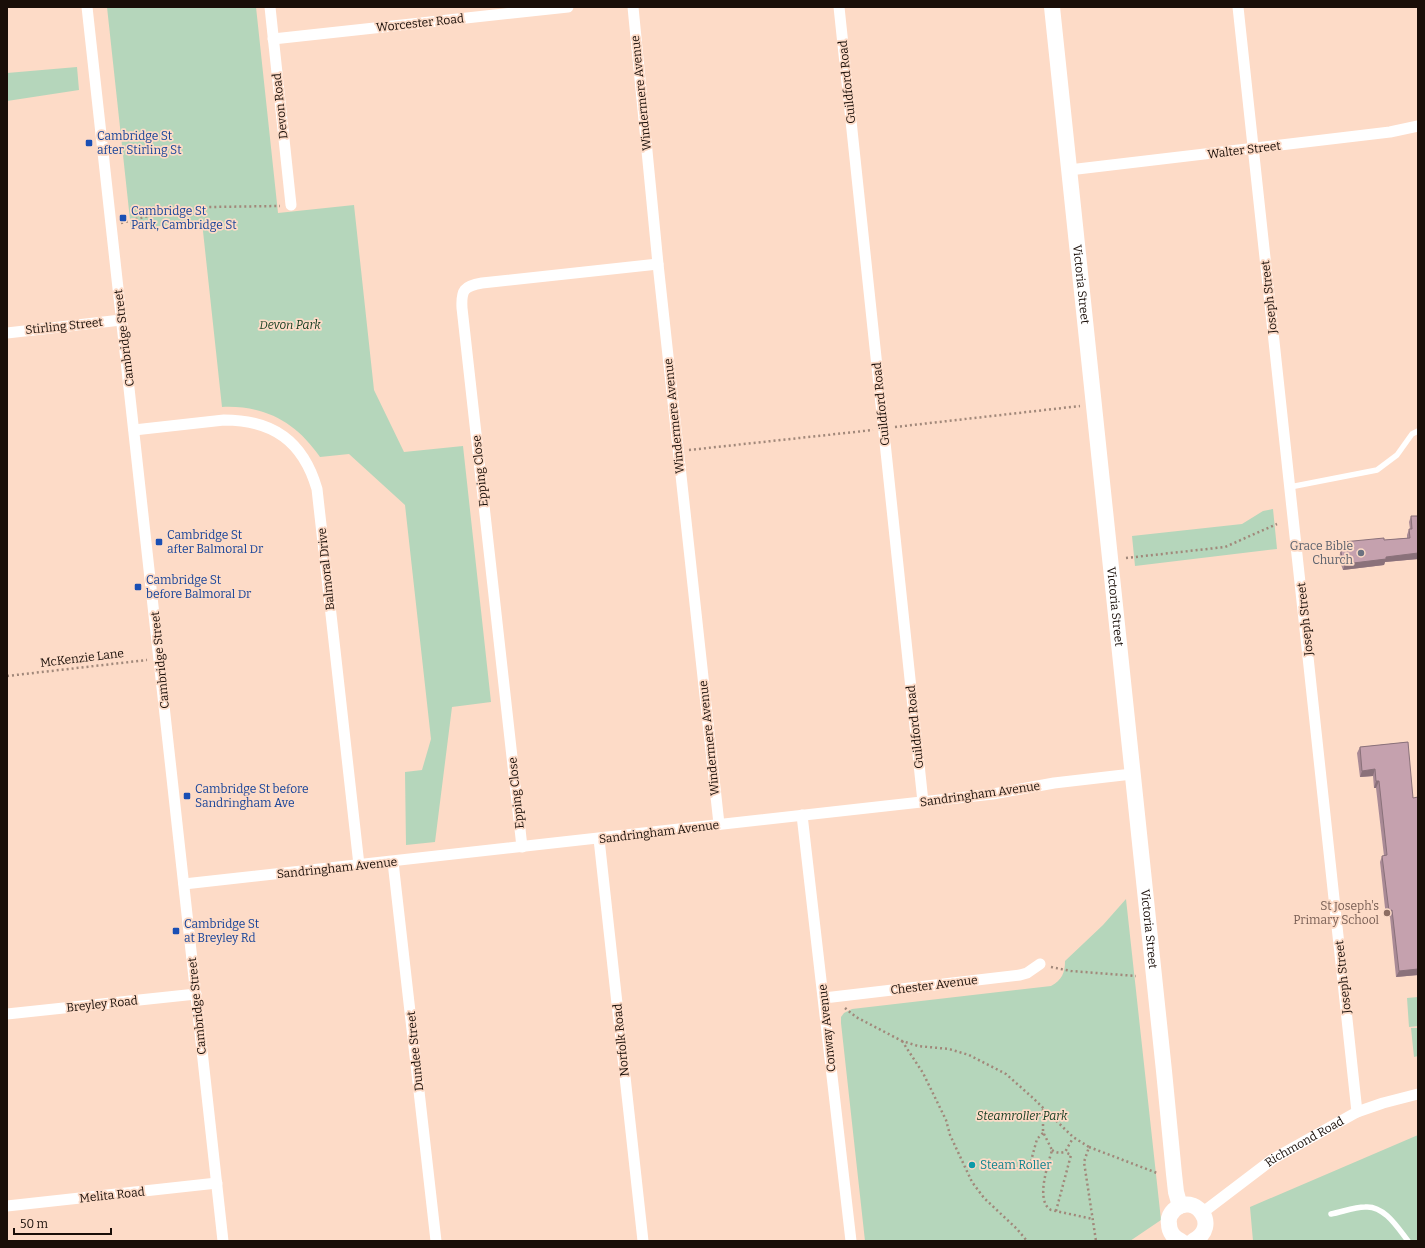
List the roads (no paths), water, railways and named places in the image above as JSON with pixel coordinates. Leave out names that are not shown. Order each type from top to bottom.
[{"type":"street","name":"Cambridge Street","points":[[87,7],[160,658],[223,1241]]},
{"type":"street","name":"Devon Road","points":[[270,7],[291,205]]},
{"type":"street","name":"Worcester Road","points":[[273,39],[568,7]]},
{"type":"street","name":"Windermere Avenue","points":[[632,7],[658,264],[719,824]]},
{"type":"street","name":"Guildford Road","points":[[839,7],[923,802]]},
{"type":"street","name":"Victoria Street","points":[[1052,7],[1163,1056],[1174,1174],[1176,1192],[1180,1206]]},
{"type":"street","name":"Joseph Street","points":[[1238,7],[1357,1112]]},
{"type":"street","name":"Walter Street","points":[[1069,170],[1390,132],[1418,126]]},
{"type":"street","name":"Epping Close","points":[[522,847],[462,308],[462,292],[466,287],[477,284],[658,264]]},
{"type":"street","name":"Stirling Street","points":[[7,333],[121,320]]},
{"type":"street","name":"Balmoral Drive","points":[[134,430],[224,420],[237,420],[256,423],[269,427],[287,439],[296,447],[309,466],[317,489],[359,865]]},
{"type":"street","name":"Sandringham Avenue","points":[[184,884],[393,862],[993,794],[1054,783],[1132,774]]},
{"type":"street","name":"Conway Avenue","points":[[802,815],[851,1241]]},
{"type":"street","name":"Norfolk Road","points":[[599,839],[643,1241]]},
{"type":"street","name":"Dundee Street","points":[[393,862],[436,1241]]},
{"type":"street","name":"Chester Avenue","points":[[824,998],[1020,975],[1027,973],[1040,964]]},
{"type":"street","name":"Breyley Road","points":[[7,1014],[196,994]]},
{"type":"street","name":"Richmond Road","points":[[1202,1213],[1273,1159],[1357,1112],[1383,1103],[1418,1094]]},
{"type":"street","name":"Melita Road","points":[[7,1206],[217,1183]]},
{"type":"street","points":[[1174,1239],[1170,1231],[1169,1219],[1175,1209],[1180,1206],[1192,1205],[1198,1208],[1205,1218],[1205,1229],[1197,1240]]},
{"type":"lane","points":[[1290,487],[1377,470],[1397,455],[1412,434],[1418,431]]},
{"type":"lane","points":[[1331,1214],[1365,1207],[1377,1209],[1388,1216],[1408,1241]]},
{"type":"place","name":"Cambridge St after Stirling St","points":[[89,143]]},
{"type":"place","name":"Cambridge St Park, Cambridge St","points":[[123,218]]},
{"type":"place","name":"Cambridge St after Balmoral Dr","points":[[159,542]]},
{"type":"place","name":"Grace Bible Church","points":[[1361,553]]},
{"type":"place","name":"Cambridge St before Balmoral Dr","points":[[138,587]]},
{"type":"place","name":"Cambridge St before Sandringham Ave","points":[[187,796]]},
{"type":"place","name":"St Joseph's Primary School","points":[[1387,913]]},
{"type":"place","name":"Cambridge St at Breyley Rd","points":[[176,931]]},
{"type":"place","name":"Steam Roller","points":[[972,1165]]},
{"type":"park label","name":"Devon Park","points":[[290,325]]},
{"type":"park label","name":"Steamroller Park","points":[[1022,1116]]}]
